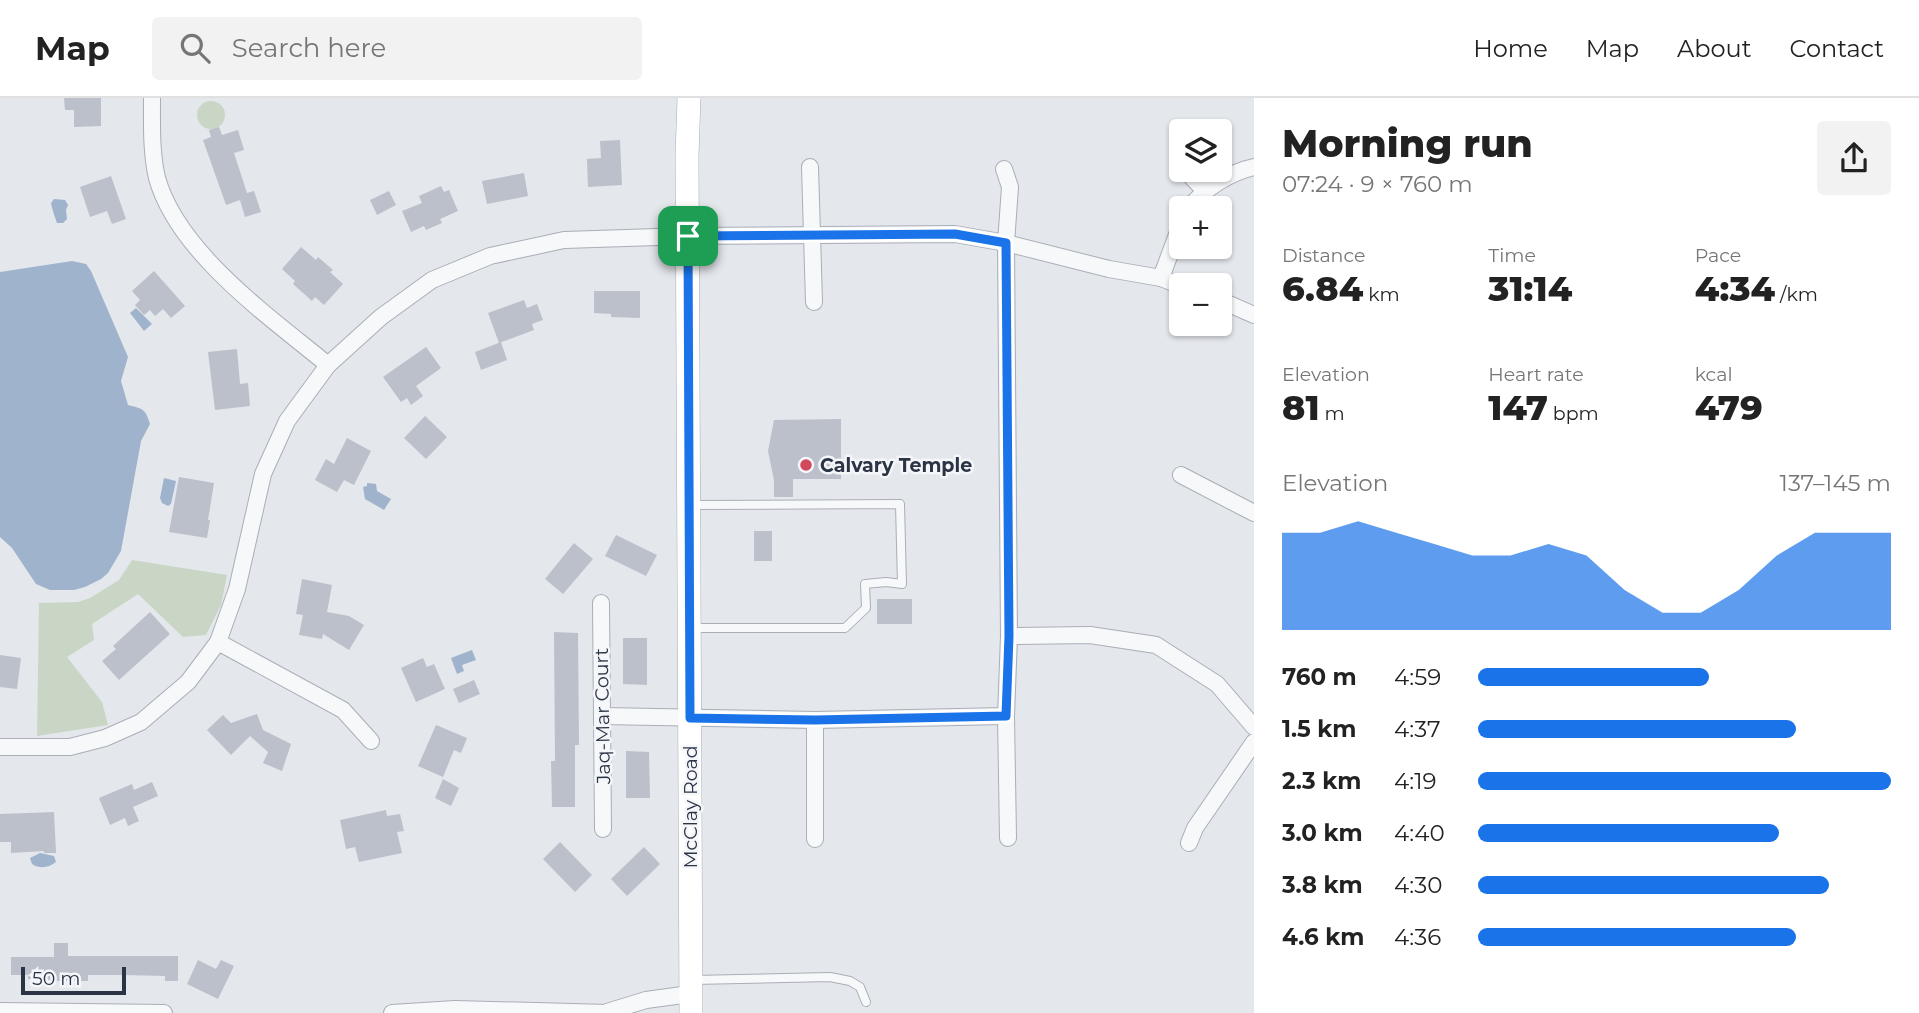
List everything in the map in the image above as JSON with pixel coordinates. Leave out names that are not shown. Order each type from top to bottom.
[{"type":"main road","name":"McClay Road","points":[[689,98],[690,996]]},
{"type":"street","points":[[152,98],[152,144],[158,179],[171,213],[227,281],[328,365]]},
{"type":"street","points":[[810,167],[814,302]]},
{"type":"street","points":[[1200,196],[1240,170],[1254,167]]},
{"type":"street","points":[[1004,169],[1010,187],[1006,243],[1008,838]]},
{"type":"street","points":[[1196,182],[1205,191]]},
{"type":"street","points":[[0,747],[70,747],[105,738],[141,722],[188,682],[218,642],[237,589],[263,474],[287,421],[328,365],[381,317],[432,280],[490,256],[564,240],[955,234],[1006,243],[1169,281]]},
{"type":"street","points":[[1161,278],[1169,256]]},
{"type":"street","points":[[1232,305],[1254,315]]},
{"type":"street","points":[[1181,475],[1254,513]]},
{"type":"street","name":"Jaq-Mar Court","points":[[601,603],[603,829]]},
{"type":"street","points":[[1009,636],[1090,635],[1156,645],[1217,684],[1254,727]]},
{"type":"street","points":[[218,642],[343,710],[371,741]]},
{"type":"street","points":[[603,716],[815,720],[1006,716]]},
{"type":"street","points":[[815,720],[815,839]]},
{"type":"street","points":[[1189,843],[1195,828],[1254,742]]},
{"type":"street","points":[[392,1013],[455,1009],[608,1013],[646,1000],[690,996]]},
{"type":"street","points":[[0,1011],[164,1013]]},
{"type":"lane","points":[[689,505],[900,504],[902,584],[865,584],[866,608],[845,628],[689,628]]},
{"type":"lane","points":[[690,996],[830,977],[850,981],[860,987],[866,1002]]},
{"type":"green space","points":[[211,101],[221,105],[225,115],[221,125],[211,129],[201,125],[197,115],[201,105]]},
{"type":"green space","points":[[132,560],[227,575],[221,605],[206,635],[183,637],[138,594],[92,624],[94,640],[67,657],[102,702],[108,725],[37,736],[39,603],[78,602],[90,598],[119,580]]},
{"type":"water","points":[[54,199],[65,200],[68,205],[67,219],[63,223],[57,223],[51,203]]},
{"type":"water","points":[[72,261],[86,264],[91,271],[128,357],[121,381],[128,405],[143,410],[150,424],[141,441],[121,551],[108,573],[85,587],[50,590],[36,584],[12,548],[0,537],[0,272]]},
{"type":"water","points":[[136,308],[152,324],[144,331],[130,313]]},
{"type":"water","points":[[164,478],[176,481],[171,504],[168,506],[162,503],[160,498]]},
{"type":"water","points":[[367,483],[376,484],[377,491],[391,499],[384,510],[365,499],[363,487],[367,486]]},
{"type":"water","points":[[472,650],[476,660],[462,665],[464,671],[457,674],[451,658]]},
{"type":"water","points":[[40,853],[54,856],[56,862],[44,867],[32,864],[30,858]]},
{"type":"building","points":[[64,98],[101,98],[101,126],[74,127],[74,110],[65,110]]},
{"type":"building","points":[[219,127],[222,135],[238,130],[244,150],[234,153],[247,193],[254,191],[261,212],[245,217],[240,200],[226,205],[203,140],[211,137],[209,130]]},
{"type":"building","points":[[620,140],[622,185],[588,187],[587,159],[601,158],[600,141]]},
{"type":"building","points":[[524,173],[528,196],[487,204],[482,181]]},
{"type":"building","points":[[111,176],[126,219],[112,224],[107,211],[90,217],[80,187]]},
{"type":"building","points":[[441,186],[444,192],[449,190],[458,211],[440,219],[442,223],[426,230],[424,226],[411,232],[402,211],[422,203],[419,196]]},
{"type":"building","points":[[389,191],[396,205],[377,215],[370,200]]},
{"type":"building","points":[[301,247],[333,270],[330,272],[343,284],[324,305],[315,297],[312,301],[293,284],[295,281],[282,269]]},
{"type":"building","points":[[154,271],[185,306],[171,318],[163,309],[155,316],[150,310],[144,315],[135,305],[140,300],[132,291]]},
{"type":"building","points":[[594,291],[640,291],[640,318],[611,317],[611,314],[594,313]]},
{"type":"building","points":[[524,300],[527,308],[537,304],[543,320],[532,324],[534,330],[499,343],[488,313]]},
{"type":"building","points":[[501,342],[507,360],[481,370],[475,352]]},
{"type":"building","points":[[426,347],[441,368],[416,386],[423,396],[411,405],[407,398],[401,402],[383,377]]},
{"type":"building","points":[[237,349],[240,384],[248,383],[250,406],[215,410],[208,352]]},
{"type":"building","points":[[425,416],[447,437],[426,459],[404,438]]},
{"type":"building","name":"Calvary Temple","points":[[841,419],[841,479],[793,479],[793,497],[774,497],[774,480],[768,451],[774,420]]},
{"type":"building","points":[[347,438],[371,451],[354,485],[344,480],[337,492],[315,480],[326,459],[334,464]]},
{"type":"building","points":[[179,477],[214,483],[207,538],[169,532]]},
{"type":"building","points":[[754,531],[772,531],[772,561],[754,561]]},
{"type":"building","points":[[616,535],[657,555],[646,576],[605,556]]},
{"type":"building","points":[[574,543],[593,559],[563,594],[545,579]]},
{"type":"building","points":[[302,579],[332,585],[327,612],[349,616],[364,625],[349,650],[323,634],[322,639],[299,635],[303,615],[296,614]]},
{"type":"building","points":[[877,599],[912,599],[912,624],[877,624]]},
{"type":"building","points":[[150,612],[170,634],[119,680],[102,661],[116,649],[113,646]]},
{"type":"building","points":[[554,632],[578,633],[579,745],[575,745],[575,807],[552,807],[551,761],[555,761]]},
{"type":"building","points":[[623,638],[647,638],[647,685],[623,684]]},
{"type":"building","points":[[0,655],[21,658],[17,689],[0,687]]},
{"type":"building","points":[[423,658],[427,667],[434,664],[445,689],[416,702],[401,668]]},
{"type":"building","points":[[474,680],[480,694],[459,703],[453,689]]},
{"type":"building","points":[[257,714],[263,730],[291,744],[282,771],[263,763],[268,752],[250,736],[231,755],[207,730],[223,715],[231,723]]},
{"type":"building","points":[[436,725],[467,738],[461,753],[454,750],[443,777],[418,766]]},
{"type":"building","points":[[626,751],[649,752],[650,798],[626,798]]},
{"type":"building","points":[[443,779],[459,788],[451,806],[435,798]]},
{"type":"building","points":[[152,782],[158,796],[133,807],[139,821],[128,826],[125,818],[110,825],[99,798],[132,784],[134,790]]},
{"type":"building","points":[[386,810],[387,816],[400,814],[404,831],[397,832],[402,853],[359,862],[355,847],[346,849],[340,820]]},
{"type":"building","points":[[54,812],[56,853],[11,853],[11,842],[0,842],[0,814]]},
{"type":"building","points":[[560,842],[592,875],[575,892],[543,859]]},
{"type":"building","points":[[644,847],[660,864],[627,896],[611,879]]},
{"type":"building","points":[[54,943],[68,943],[68,956],[178,956],[178,981],[165,981],[165,976],[88,975],[88,981],[54,981],[28,979],[28,975],[11,975],[11,957],[54,957]]},
{"type":"building","points":[[198,960],[216,969],[221,960],[234,966],[218,999],[187,984]]},
{"type":"place","name":"Calvary Temple","points":[[806,465]]},
{"type":"route","points":[[955,234],[1006,243],[1009,636],[1006,716],[815,720],[690,718],[688,236],[955,234]]}]
